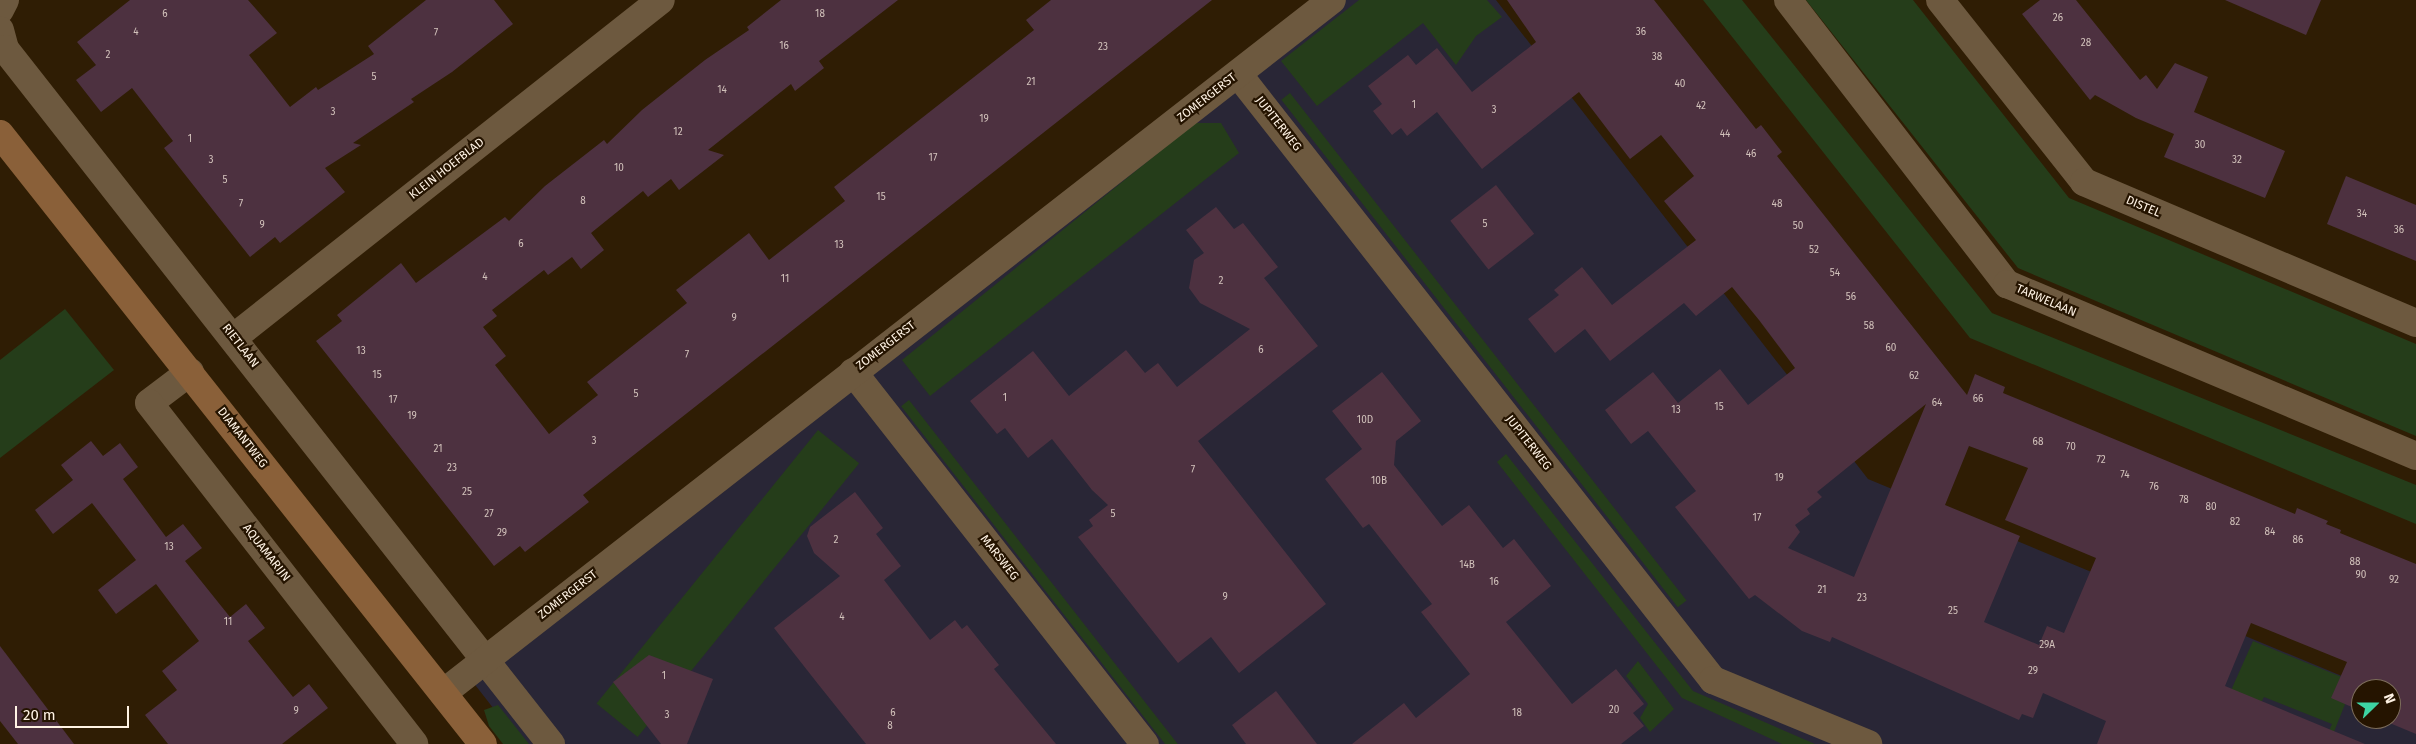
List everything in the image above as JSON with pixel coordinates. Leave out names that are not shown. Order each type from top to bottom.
[{"type":"street","points":[[0,10],[5,0]]},
{"type":"street","name":"KLEIN HOEFBLAD","points":[[233,338],[661,0]]},
{"type":"street","name":"ZOMERGERST","points":[[443,693],[852,372],[1332,0]]},
{"type":"street","name":"TARWELAAN","points":[[1788,0],[2006,284],[2416,456]]},
{"type":"street","name":"DISTEL","points":[[1940,0],[2084,182],[2416,323]]},
{"type":"street","name":"RIETLAAN","points":[[0,30],[5,49],[551,744]]},
{"type":"street","name":"JUPITERWEG","points":[[1238,74],[1713,680],[1868,744]]},
{"type":"street","name":"DIAMANTWEG","points":[[0,134],[483,744]]},
{"type":"street","name":"AQUAMARIJN","points":[[190,372],[149,403],[414,744]]},
{"type":"street","name":"MARSWEG","points":[[852,372],[1145,744]]},
{"type":"shaded area","points":[[1330,0],[1496,0],[1868,479],[2351,680],[2351,729],[2401,729],[2401,714],[2416,707],[2416,744],[521,744],[469,677]]},
{"type":"green space","points":[[1359,0],[1487,0],[1502,17],[1476,36],[1456,65],[1423,23],[1317,106],[1281,61]]},
{"type":"green space","points":[[1703,0],[1742,0],[1992,313],[2416,485],[2416,524],[1970,338]]},
{"type":"green space","points":[[1806,0],[1913,0],[2069,198],[2416,344],[2416,436],[2018,268]]},
{"type":"green space","points":[[1290,93],[1686,600],[1678,607],[1281,100]]},
{"type":"green space","points":[[1195,123],[1221,123],[1239,153],[930,396],[902,360]]},
{"type":"green space","points":[[65,309],[114,370],[0,458],[0,360]]},
{"type":"green space","points":[[909,400],[1178,744],[1165,744],[901,406]]},
{"type":"green space","points":[[818,430],[859,463],[638,737],[596,704]]},
{"type":"green space","points":[[1506,454],[1693,691],[1815,744],[1782,744],[1682,698],[1497,462]]},
{"type":"green space","points":[[2253,641],[2351,681],[2351,689],[2329,744],[2323,744],[2332,724],[2264,697],[2239,744],[2208,742]]},
{"type":"green space","points":[[1638,661],[1674,709],[1650,732],[1640,718],[1648,704],[1626,676]]},
{"type":"green space","points":[[498,705],[529,744],[503,744],[489,726],[484,710]]},
{"type":"building","points":[[130,0],[248,0],[277,33],[249,55],[290,107],[316,87],[318,90],[374,54],[368,46],[426,0],[494,0],[513,24],[452,72],[411,99],[414,102],[353,143],[361,145],[325,168],[345,192],[280,243],[275,237],[250,257],[164,148],[173,141],[132,88],[101,112],[76,80],[96,65],[77,42]]},
{"type":"building","points":[[781,0],[898,0],[819,61],[824,68],[795,91],[791,84],[708,150],[724,155],[679,190],[671,179],[648,197],[643,191],[591,233],[604,250],[581,269],[572,257],[548,275],[544,270],[492,310],[497,316],[483,327],[506,356],[495,365],[549,434],[598,395],[587,382],[687,303],[676,290],[749,233],[769,260],[845,201],[834,187],[1034,30],[1026,20],[1051,0],[1212,0],[583,495],[589,502],[525,552],[520,546],[494,566],[316,341],[342,321],[337,315],[401,263],[416,283],[505,217],[509,221],[545,186],[604,140],[607,144],[642,110],[705,60],[749,30],[747,27]]},
{"type":"building","points":[[1507,0],[1654,0],[1756,129],[1761,125],[1782,152],[1777,156],[1967,395],[1975,374],[2005,387],[2003,393],[2295,514],[2297,508],[2328,521],[2326,524],[2341,530],[2340,533],[2416,564],[2416,734],[2401,728],[2401,679],[2351,679],[2351,707],[2331,698],[2347,662],[2251,623],[2225,686],[2365,744],[2097,744],[2106,721],[2043,693],[2033,718],[2022,714],[2019,720],[1832,637],[1830,642],[1802,631],[1755,595],[1749,599],[1675,507],[1696,491],[1648,431],[1631,444],[1605,410],[1653,372],[1678,403],[1720,369],[1748,405],[1795,368],[1759,320],[1732,287],[1696,316],[1684,303],[1610,361],[1585,329],[1555,353],[1528,319],[1559,295],[1554,290],[1582,267],[1612,305],[1696,240],[1664,201],[1694,176],[1661,135],[1630,159],[1579,92],[1482,169],[1437,112],[1407,136],[1401,128],[1392,135],[1373,111],[1382,104],[1368,86],[1408,55],[1416,65],[1437,48],[1472,92],[1536,42]],"holes":[[[1926,404],[1854,577],[1788,548],[1800,532],[1795,525],[1810,514],[1807,509],[1822,497],[1817,492]],[[1969,446],[2028,468],[2005,520],[2096,558],[2064,633],[2047,626],[2039,645],[1984,622],[2020,536],[1945,505]]]},
{"type":"building","points":[[2040,0],[2076,0],[2140,80],[2146,75],[2157,89],[2175,63],[2208,77],[2194,112],[2285,151],[2265,198],[2164,157],[2174,134],[2136,118],[2095,95],[2090,100],[2022,14]]},
{"type":"building","points":[[2225,0],[2321,0],[2306,35]]},
{"type":"building","points":[[2346,176],[2416,205],[2416,261],[2327,224]]},
{"type":"building","points":[[1496,185],[1534,234],[1488,270],[1450,221]]},
{"type":"building","points":[[1216,207],[1234,229],[1243,223],[1278,267],[1264,278],[1318,346],[1198,441],[1326,604],[1239,673],[1211,637],[1178,663],[1078,537],[1093,526],[1089,520],[1108,505],[1092,490],[1052,439],[1028,458],[1005,428],[997,434],[970,401],[1033,351],[1069,396],[1126,350],[1145,373],[1158,363],[1177,387],[1250,329],[1200,303],[1189,288],[1194,260],[1204,253],[1186,230]]},
{"type":"building","points":[[1382,372],[1421,421],[1396,441],[1394,465],[1442,526],[1469,505],[1503,548],[1514,539],[1551,586],[1506,622],[1572,704],[1616,669],[1644,704],[1633,713],[1644,726],[1621,744],[1352,744],[1404,703],[1416,718],[1470,674],[1421,612],[1432,604],[1369,524],[1363,528],[1325,479],[1362,449],[1332,411]]},
{"type":"building","points":[[91,441],[103,456],[120,443],[138,467],[123,479],[166,537],[183,524],[202,548],[185,561],[230,617],[246,604],[265,628],[248,641],[293,697],[309,684],[328,708],[282,744],[168,744],[145,715],[177,690],[162,671],[199,641],[156,584],[116,614],[98,590],[136,560],[92,503],[53,534],[35,510],[73,480],[61,465]]},
{"type":"building","points":[[855,492],[883,528],[876,534],[901,566],[884,580],[930,640],[955,620],[962,629],[967,625],[999,665],[994,669],[1056,744],[866,744],[818,684],[774,628],[840,576],[814,553],[807,536],[810,527]]},
{"type":"building","points":[[0,646],[74,744],[18,744],[0,721]]},
{"type":"building","points":[[649,655],[713,679],[687,744],[661,744],[613,682]]},
{"type":"building","points":[[1276,691],[1317,744],[1246,744],[1232,725]]}]
